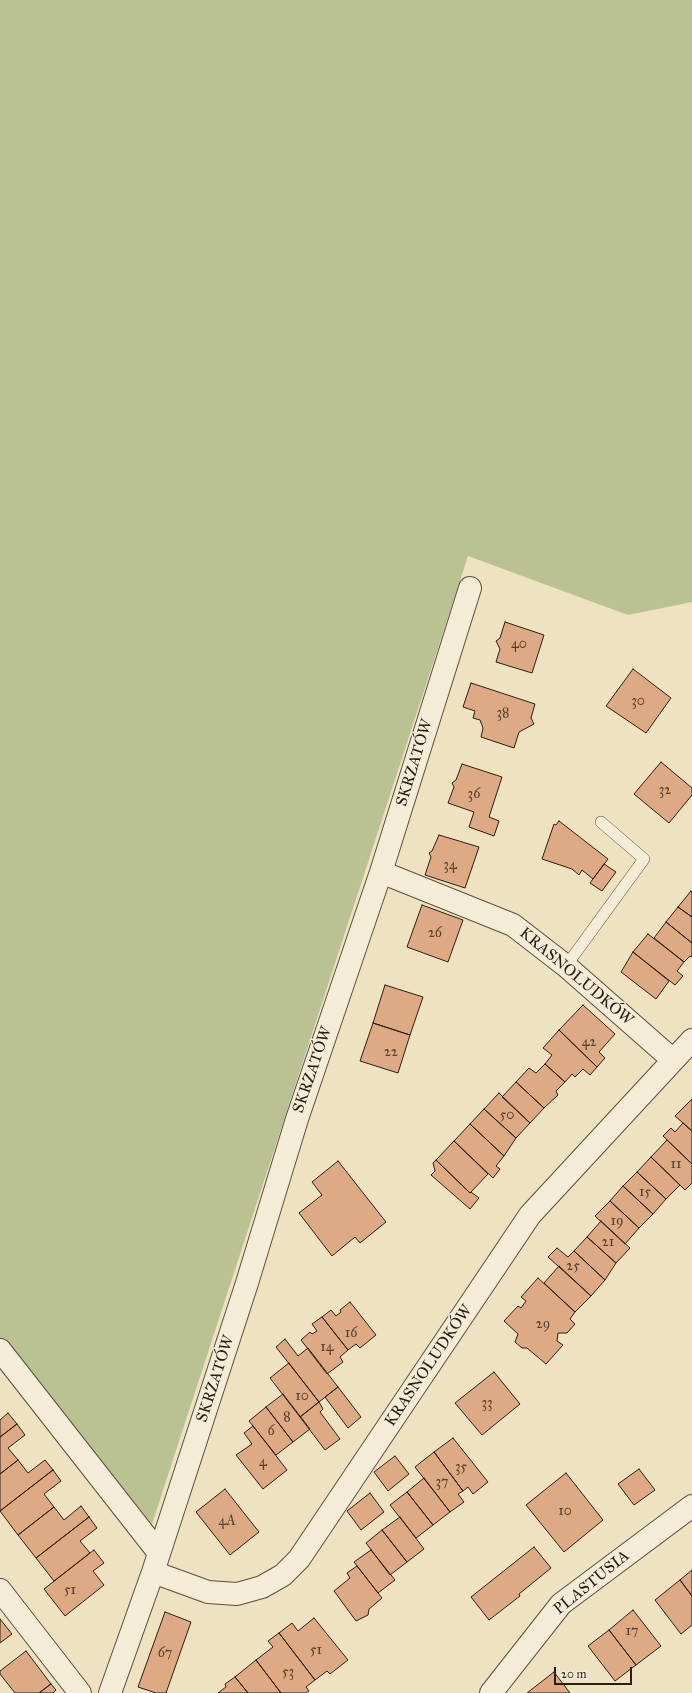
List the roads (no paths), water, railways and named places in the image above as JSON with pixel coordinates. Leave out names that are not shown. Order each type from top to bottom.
[{"type":"street","name":"SKRZATÓW","points":[[110,1693],[156,1562],[247,1283],[297,1119],[381,872],[470,588]]},
{"type":"street","name":"KRASNOLUDKÓW","points":[[381,872],[513,925],[566,966],[673,1060]]},
{"type":"street","name":"KRASNOLUDKÓW","points":[[156,1562],[208,1592],[237,1594],[262,1587],[283,1574],[299,1559],[530,1215],[692,1040]]},
{"type":"street","points":[[0,1350],[156,1562]]},
{"type":"street","name":"PLASTUSIA","points":[[491,1693],[561,1604],[692,1506]]},
{"type":"street","points":[[0,1590],[80,1693]]},
{"type":"lane","points":[[566,966],[644,859],[601,822]]}]
